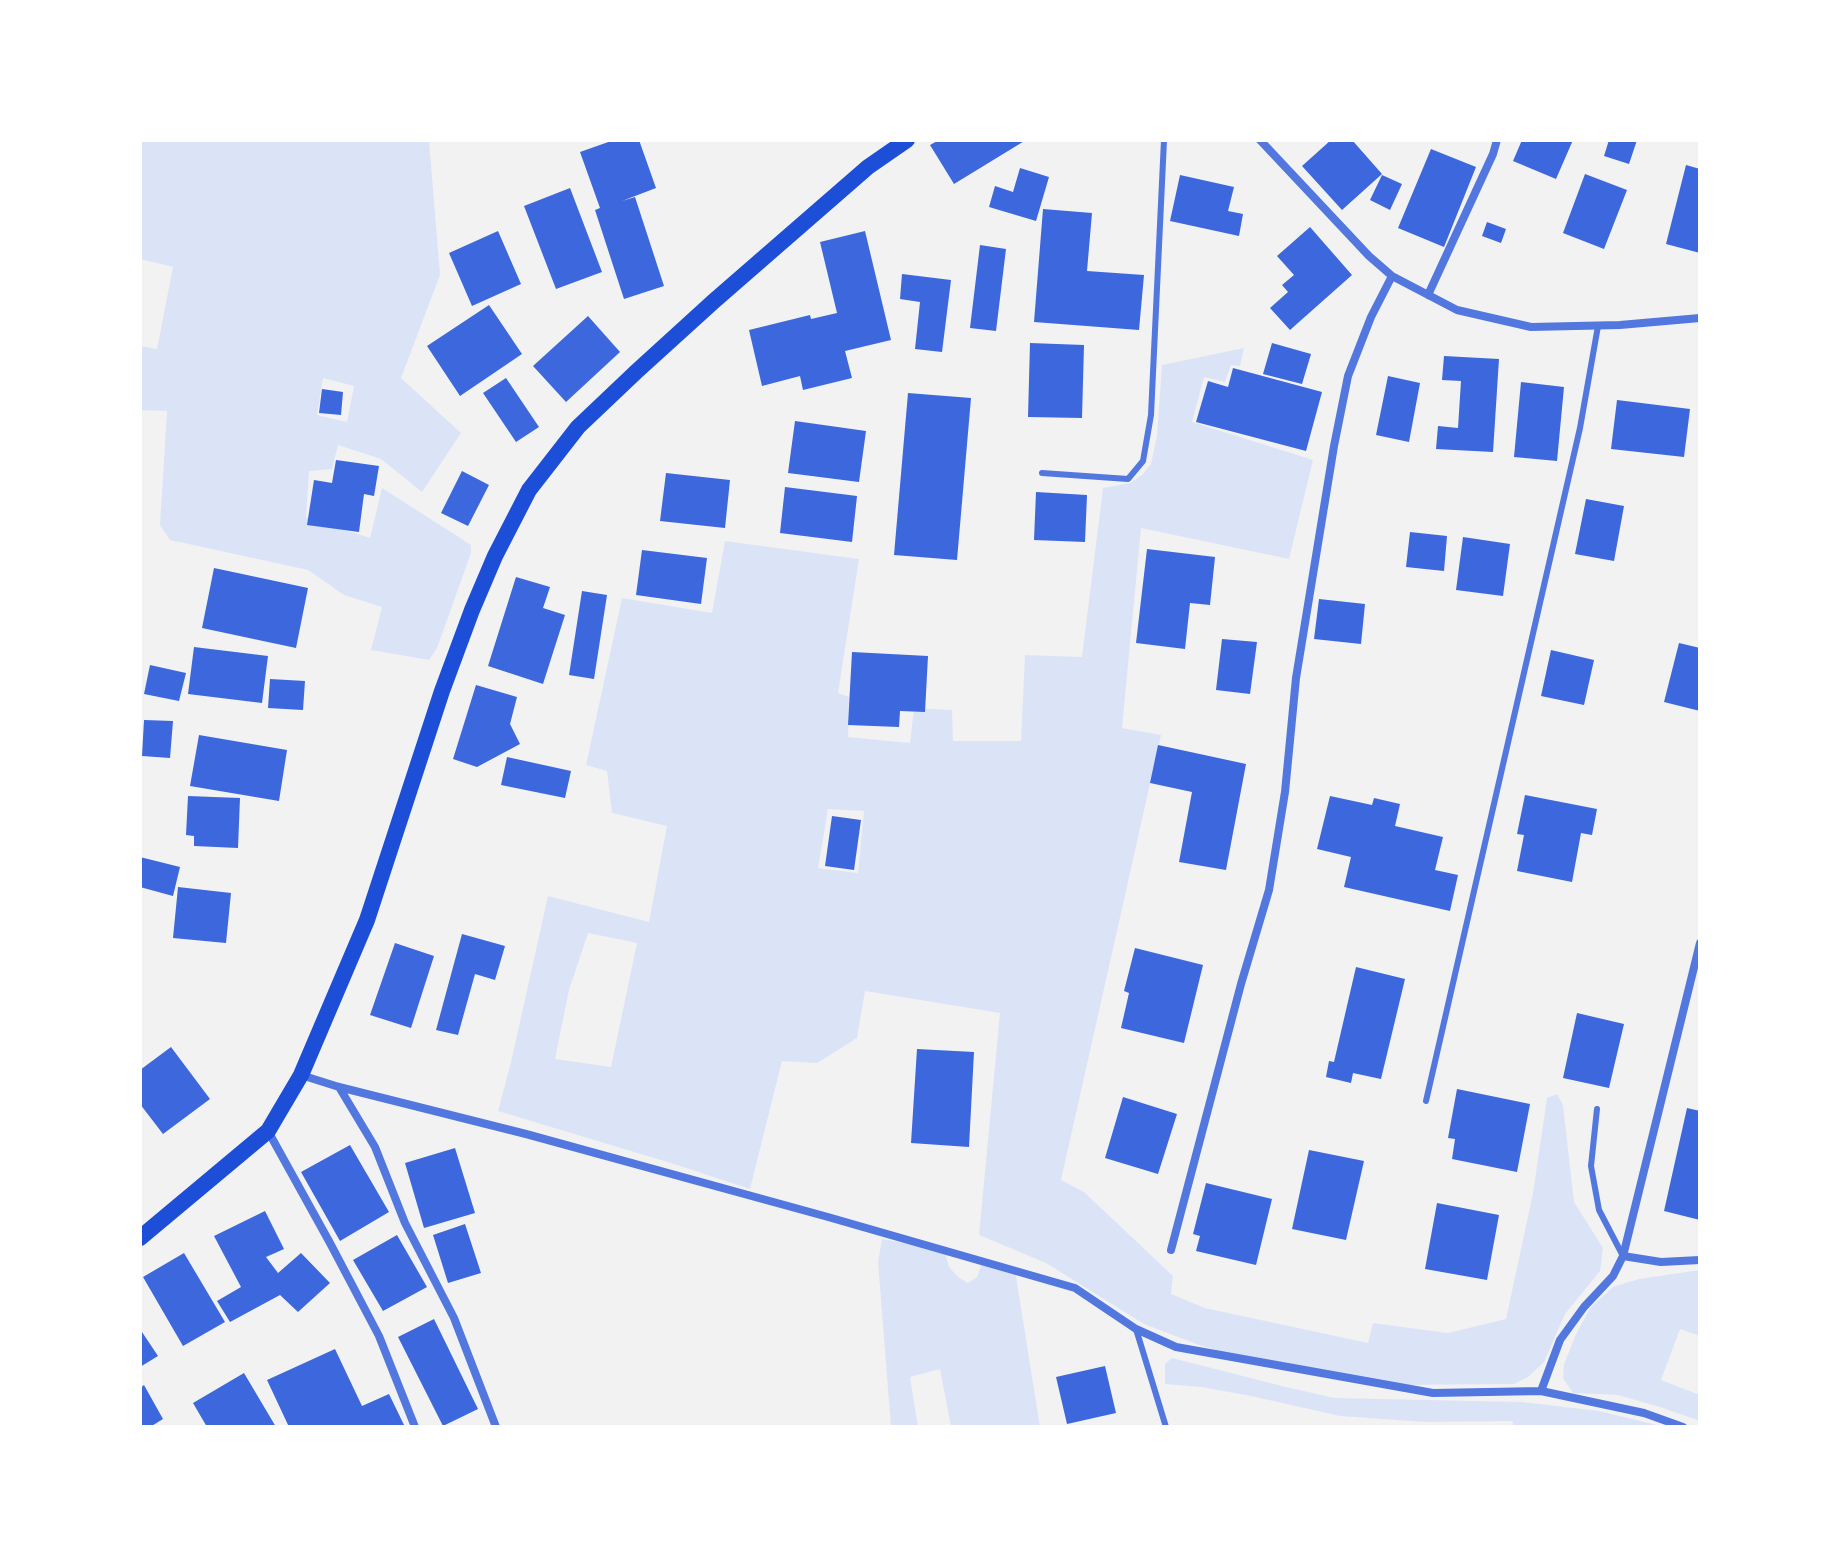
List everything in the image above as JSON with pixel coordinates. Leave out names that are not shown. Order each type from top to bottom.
[{"type":"main road","points":[[140,1238],[268,1131],[301,1075],[367,920],[442,691],[472,610],[529,490],[578,427],[637,371],[868,167],[907,140]]},
{"type":"street","points":[[1260,140],[1369,256],[1392,276],[1457,310],[1531,327],[1598,326],[1700,318]]},
{"type":"street","points":[[1428,295],[1497,140]]},
{"type":"street","points":[[1171,1250],[1269,890],[1285,792],[1296,678],[1348,376],[1371,317],[1392,276]]},
{"type":"street","points":[[1541,1391],[1560,1340],[1584,1307],[1613,1276],[1623,1256],[1700,943]]},
{"type":"street","points":[[301,1075],[828,1217],[1075,1288],[1136,1329],[1176,1347],[1433,1393],[1541,1391],[1644,1413],[1683,1427]]},
{"type":"street","points":[[339,1087],[375,1147],[405,1223],[454,1318],[496,1427]]},
{"type":"street","points":[[268,1131],[379,1336],[415,1427]]},
{"type":"street","points":[[1623,1256],[1661,1262],[1700,1260]]},
{"type":"lane","points":[[1042,473],[1128,479],[1143,461],[1151,415],[1164,140]]},
{"type":"lane","points":[[1426,1101],[1580,428],[1598,326]]},
{"type":"lane","points":[[1597,1109],[1591,1166],[1599,1210],[1623,1256]]},
{"type":"lane","points":[[1136,1329],[1166,1427]]},
{"type":"shaded area","points":[[140,140],[429,140],[440,275],[401,378],[461,433],[422,492],[381,459],[338,445],[332,469],[309,471],[306,517],[370,538],[382,488],[471,545],[471,553],[437,648],[429,660],[371,650],[382,607],[344,595],[308,570],[170,540],[160,525],[167,411],[140,410],[140,346],[157,349],[173,267],[140,259]],"holes":[[[323,378],[354,386],[347,422],[317,415]]]},
{"type":"shaded area","points":[[1244,348],[1240,366],[1231,365],[1225,382],[1204,377],[1192,422],[1313,460],[1289,559],[1141,528],[1122,728],[1161,735],[1061,1180],[1084,1192],[1173,1276],[1171,1294],[1205,1308],[1368,1343],[1373,1323],[1448,1333],[1506,1319],[1533,1193],[1547,1098],[1557,1094],[1563,1105],[1574,1202],[1603,1248],[1600,1271],[1565,1314],[1544,1362],[1528,1377],[1514,1384],[1399,1385],[1260,1363],[1144,1324],[1046,1263],[979,1235],[1000,1013],[865,991],[857,1038],[817,1063],[782,1061],[750,1189],[498,1111],[548,896],[649,922],[667,826],[612,813],[607,771],[586,765],[622,598],[712,613],[725,541],[859,559],[838,693],[849,697],[848,737],[910,743],[914,708],[952,710],[953,741],[1021,741],[1025,655],[1082,657],[1103,488],[1130,483],[1151,464],[1157,436],[1162,365]],"holes":[[[828,809],[864,811],[858,873],[818,868]],[[588,933],[637,943],[611,1067],[555,1059],[569,990]]]},
{"type":"shaded area","points":[[882,1239],[944,1250],[949,1267],[968,1283],[977,1277],[983,1260],[1015,1270],[1040,1427],[951,1427],[940,1369],[910,1377],[918,1427],[891,1427],[878,1262]]},
{"type":"shaded area","points":[[1700,1270],[1700,1336],[1680,1329],[1661,1380],[1700,1395],[1700,1421],[1618,1395],[1573,1393],[1563,1378],[1564,1364],[1591,1307],[1613,1287],[1639,1279]]},
{"type":"shaded area","points":[[1172,1358],[1335,1398],[1522,1402],[1599,1411],[1665,1427],[1514,1427],[1512,1421],[1425,1422],[1340,1416],[1251,1396],[1165,1384],[1165,1364]]},
{"type":"building","points":[[614,140],[639,140],[656,188],[622,201],[635,197],[664,286],[624,299],[595,210],[600,208],[580,152]]},
{"type":"building","points":[[939,140],[1026,140],[954,184],[930,145]]},
{"type":"building","points":[[1331,140],[1352,140],[1382,174],[1342,210],[1302,166]]},
{"type":"building","points":[[1522,140],[1573,140],[1556,179],[1513,161]]},
{"type":"building","points":[[1609,140],[1637,140],[1629,164],[1604,156]]},
{"type":"building","points":[[1431,149],[1476,167],[1444,247],[1398,228]]},
{"type":"building","points":[[1686,165],[1700,169],[1700,253],[1666,244]]},
{"type":"building","points":[[1020,168],[1049,177],[1036,221],[989,207],[995,186],[1013,192]]},
{"type":"building","points":[[1585,174],[1627,190],[1604,249],[1563,233]]},
{"type":"building","points":[[1180,175],[1234,187],[1228,211],[1243,214],[1239,236],[1170,221]]},
{"type":"building","points":[[1382,175],[1402,184],[1390,210],[1370,200]]},
{"type":"building","points":[[570,188],[602,272],[556,289],[524,206]]},
{"type":"building","points":[[1043,209],[1092,213],[1087,271],[1144,275],[1139,330],[1034,322]]},
{"type":"building","points":[[1487,222],[1506,229],[1501,243],[1482,236]]},
{"type":"building","points":[[1310,227],[1352,275],[1290,330],[1270,308],[1288,292],[1282,285],[1294,275],[1277,256]]},
{"type":"building","points":[[498,231],[521,284],[472,306],[449,253]]},
{"type":"building","points":[[865,231],[891,340],[845,351],[852,378],[803,390],[800,376],[762,386],[749,330],[810,315],[811,319],[837,313],[820,242]]},
{"type":"building","points":[[980,245],[1006,249],[996,331],[970,328]]},
{"type":"building","points":[[902,274],[951,280],[942,352],[915,349],[920,302],[900,299]]},
{"type":"building","points":[[489,305],[522,354],[460,396],[427,346]]},
{"type":"building","points":[[588,316],[620,352],[566,402],[533,366]]},
{"type":"building","points":[[1030,343],[1084,345],[1082,418],[1028,417]]},
{"type":"building","points":[[1272,343],[1311,354],[1302,384],[1263,374]]},
{"type":"building","points":[[1444,356],[1499,359],[1493,452],[1436,449],[1438,426],[1458,428],[1461,381],[1442,380]]},
{"type":"building","points":[[1233,368],[1322,392],[1306,451],[1196,422],[1208,381],[1228,387]]},
{"type":"building","points":[[1388,376],[1420,383],[1409,442],[1376,435]]},
{"type":"building","points":[[506,378],[539,427],[516,442],[483,393]]},
{"type":"building","points":[[1521,382],[1564,387],[1557,461],[1514,457]]},
{"type":"building","points":[[322,389],[343,392],[341,415],[319,413]]},
{"type":"building","points":[[908,393],[971,398],[957,560],[894,555]]},
{"type":"building","points":[[1617,400],[1690,409],[1684,457],[1611,449]]},
{"type":"building","points":[[795,421],[866,431],[859,482],[788,473]]},
{"type":"building","points":[[336,460],[379,466],[374,496],[364,494],[359,532],[307,525],[314,480],[332,483]]},
{"type":"building","points":[[462,471],[489,485],[468,526],[441,513]]},
{"type":"building","points":[[666,473],[730,480],[725,528],[660,521]]},
{"type":"building","points":[[785,487],[857,496],[852,542],[780,533]]},
{"type":"building","points":[[1036,492],[1087,495],[1085,542],[1034,540]]},
{"type":"building","points":[[1586,499],[1624,506],[1614,561],[1575,554]]},
{"type":"building","points":[[1410,532],[1447,536],[1444,571],[1406,567]]},
{"type":"building","points":[[1463,537],[1510,544],[1503,596],[1456,590]]},
{"type":"building","points":[[1147,549],[1215,557],[1210,605],[1190,603],[1185,649],[1136,643]]},
{"type":"building","points":[[642,550],[707,558],[701,604],[636,595]]},
{"type":"building","points":[[214,568],[308,588],[296,648],[202,628]]},
{"type":"building","points":[[516,577],[550,587],[543,608],[565,615],[543,684],[488,666]]},
{"type":"building","points":[[582,591],[607,595],[594,679],[569,675]]},
{"type":"building","points":[[1319,599],[1365,604],[1361,644],[1314,639]]},
{"type":"building","points":[[1222,639],[1257,642],[1250,694],[1216,690]]},
{"type":"building","points":[[1679,643],[1700,648],[1700,711],[1664,702]]},
{"type":"building","points":[[194,647],[268,656],[262,703],[188,694]]},
{"type":"building","points":[[1551,650],[1594,660],[1584,705],[1541,696]]},
{"type":"building","points":[[852,652],[928,656],[925,712],[900,711],[899,727],[848,725]]},
{"type":"building","points":[[150,665],[186,673],[179,701],[144,694]]},
{"type":"building","points":[[270,679],[305,681],[303,710],[268,708]]},
{"type":"building","points":[[476,685],[517,697],[510,724],[520,744],[477,767],[453,759]]},
{"type":"building","points":[[144,720],[173,721],[170,758],[142,756]]},
{"type":"building","points":[[199,735],[287,750],[279,801],[190,786]]},
{"type":"building","points":[[1158,745],[1246,764],[1226,870],[1179,862],[1192,792],[1150,783]]},
{"type":"building","points":[[507,757],[571,771],[565,798],[501,785]]},
{"type":"building","points":[[1525,795],[1597,809],[1592,835],[1581,833],[1572,882],[1517,871],[1524,835],[1517,834]]},
{"type":"building","points":[[188,796],[240,798],[238,848],[194,846],[194,836],[186,835]]},
{"type":"building","points":[[1330,796],[1372,805],[1374,798],[1400,804],[1395,826],[1443,837],[1435,870],[1458,875],[1450,911],[1344,887],[1351,857],[1317,849]]},
{"type":"building","points":[[832,816],[861,820],[854,870],[825,866]]},
{"type":"building","points":[[140,857],[180,867],[173,896],[140,887]]},
{"type":"building","points":[[178,887],[231,893],[226,943],[173,938]]},
{"type":"building","points":[[462,934],[505,946],[495,980],[475,974],[458,1035],[436,1030]]},
{"type":"building","points":[[395,943],[434,956],[411,1028],[370,1015]]},
{"type":"building","points":[[1135,948],[1203,965],[1184,1043],[1121,1028],[1129,993],[1124,991]]},
{"type":"building","points":[[1356,967],[1405,979],[1381,1079],[1353,1073],[1351,1083],[1326,1077],[1329,1061],[1334,1062]]},
{"type":"building","points":[[1577,1013],[1624,1024],[1609,1088],[1563,1078]]},
{"type":"building","points":[[171,1047],[210,1099],[163,1134],[140,1104],[140,1070]]},
{"type":"building","points":[[917,1049],[974,1052],[969,1147],[911,1143]]},
{"type":"building","points":[[1457,1089],[1530,1104],[1517,1172],[1452,1159],[1455,1139],[1448,1138]]},
{"type":"building","points":[[1123,1097],[1177,1114],[1158,1174],[1105,1158]]},
{"type":"building","points":[[1687,1108],[1700,1111],[1700,1220],[1664,1211]]},
{"type":"building","points":[[350,1145],[389,1212],[340,1241],[301,1172]]},
{"type":"building","points":[[455,1148],[475,1213],[424,1228],[405,1163]]},
{"type":"building","points":[[1309,1150],[1364,1161],[1346,1240],[1292,1229]]},
{"type":"building","points":[[1206,1183],[1272,1199],[1256,1265],[1196,1251],[1200,1236],[1193,1234]]},
{"type":"building","points":[[1437,1203],[1499,1215],[1487,1280],[1425,1269]]},
{"type":"building","points":[[265,1211],[284,1249],[266,1257],[278,1273],[301,1253],[330,1283],[298,1312],[280,1295],[230,1322],[217,1301],[241,1287],[214,1236]]},
{"type":"building","points":[[465,1224],[481,1273],[448,1283],[433,1235]]},
{"type":"building","points":[[397,1235],[427,1287],[383,1311],[353,1260]]},
{"type":"building","points":[[184,1253],[225,1322],[183,1346],[143,1277]]},
{"type":"building","points":[[434,1319],[478,1409],[443,1426],[398,1337]]},
{"type":"building","points":[[140,1329],[158,1356],[140,1367]]},
{"type":"building","points":[[335,1349],[362,1406],[389,1394],[405,1427],[289,1427],[267,1380]]},
{"type":"building","points":[[1105,1366],[1116,1413],[1067,1424],[1056,1377]]},
{"type":"building","points":[[244,1373],[276,1427],[207,1427],[193,1403]]},
{"type":"building","points":[[144,1385],[163,1419],[150,1427],[140,1427],[140,1388]]}]
